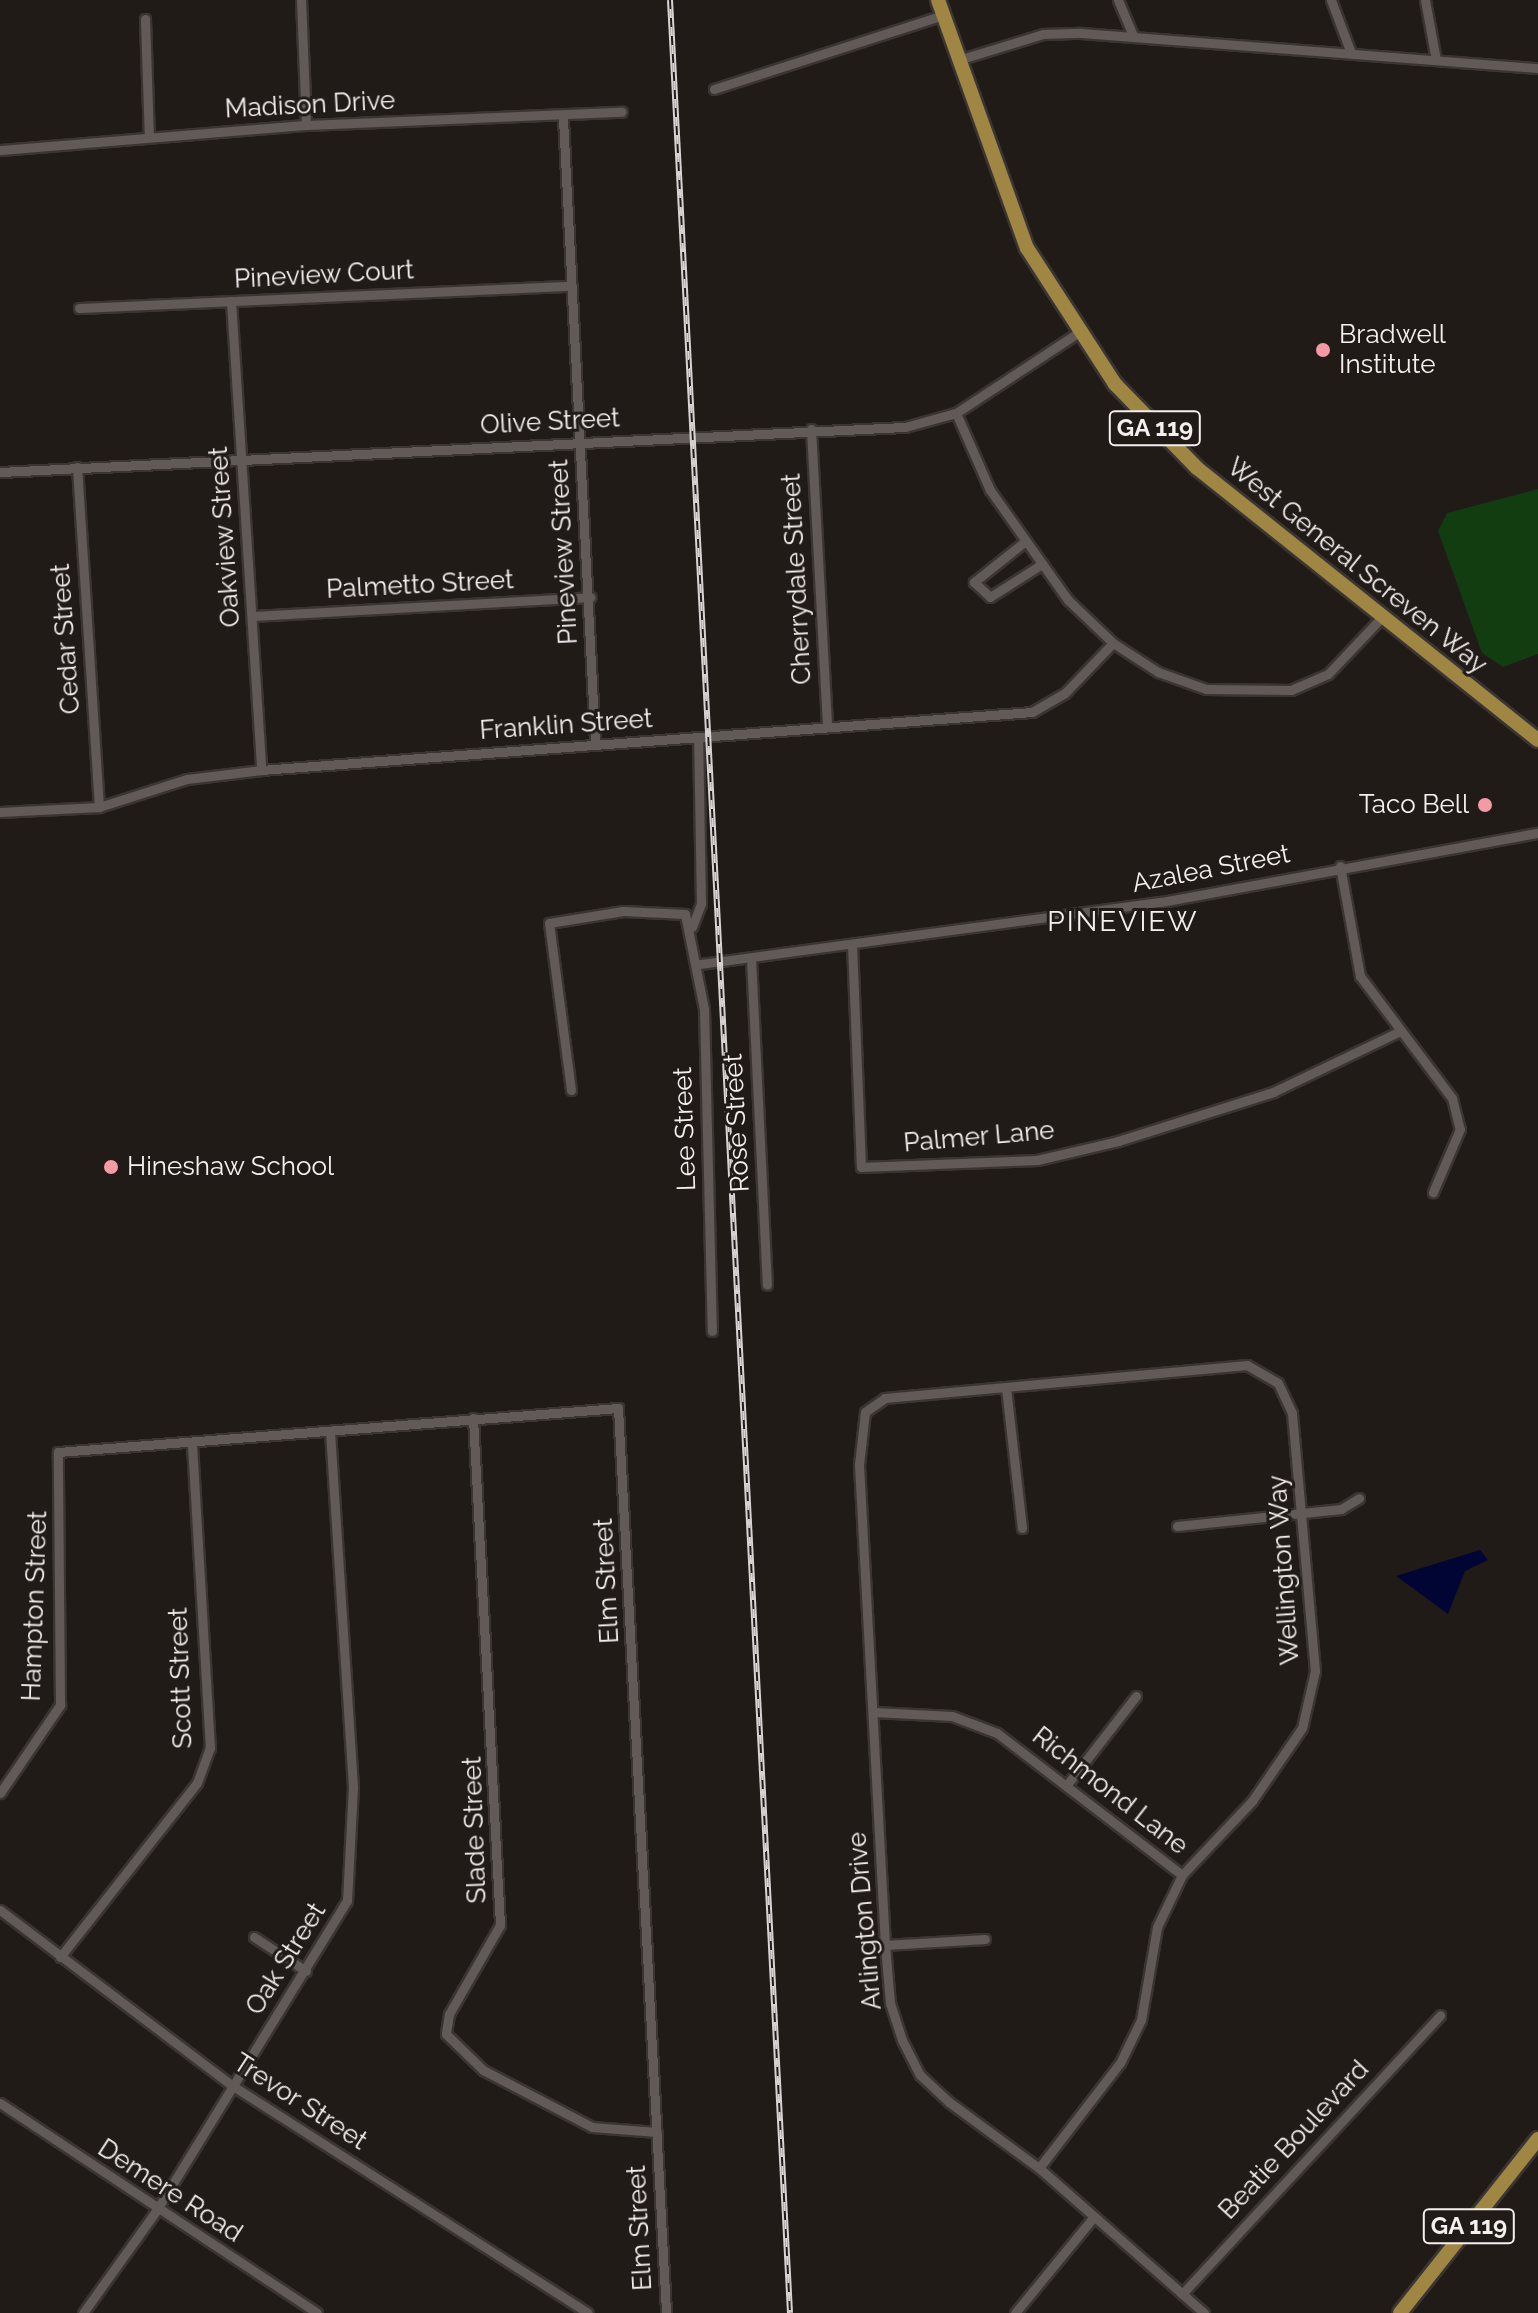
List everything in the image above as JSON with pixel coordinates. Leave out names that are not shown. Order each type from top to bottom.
[{"type":"main road","name":"West General Screven Way","points":[[940,7],[1007,201],[1078,333],[1180,453],[1381,618],[1538,740]]},
{"type":"main road","name":"GA 119","points":[[1400,2313],[1538,2139]]},
{"type":"street","points":[[301,0],[306,125]]},
{"type":"street","points":[[1118,0],[1133,36]]},
{"type":"street","points":[[1331,0],[1351,53]]},
{"type":"street","points":[[1425,0],[1436,60]]},
{"type":"street","points":[[714,89],[940,7]]},
{"type":"street","points":[[145,19],[149,137]]},
{"type":"street","points":[[958,60],[1043,34],[1133,36],[1538,68]]},
{"type":"street","name":"Madison Drive","points":[[0,150],[306,125],[563,118],[622,112]]},
{"type":"street","name":"Pineview Street","points":[[563,118],[590,597],[595,744]]},
{"type":"street","name":"Pineview Court","points":[[79,308],[572,286]]},
{"type":"street","name":"Oakview Street","points":[[231,301],[261,770]]},
{"type":"street","name":"Olive Street","points":[[0,472],[811,429],[905,427],[956,413],[1078,333]]},
{"type":"street","points":[[956,413],[990,490],[1023,543],[1113,643],[1189,685],[1278,692],[1328,674],[1381,618]]},
{"type":"street","name":"Cherrydale Street","points":[[811,429],[827,727]]},
{"type":"street","name":"Cedar Street","points":[[77,467],[99,807]]},
{"type":"street","points":[[1023,543],[974,582],[990,597],[1042,564]]},
{"type":"street","name":"Palmetto Street","points":[[253,616],[590,597]]},
{"type":"street","name":"Franklin Street","points":[[0,812],[99,807],[187,779],[261,770],[1032,712],[1065,693],[1113,643]]},
{"type":"street","name":"Lee Street","points":[[698,738],[702,890],[692,927],[700,964],[712,1331]]},
{"type":"street","name":"Azalea Street","points":[[700,964],[1161,902],[1340,866],[1538,833]]},
{"type":"street","points":[[1340,866],[1360,976],[1398,1032],[1442,1077],[1460,1129],[1433,1192]]},
{"type":"street","points":[[571,1090],[549,923],[666,909],[685,914],[692,927]]},
{"type":"street","name":"Palmer Lane","points":[[852,944],[861,1167],[1037,1160],[1118,1141],[1273,1092],[1398,1032]]},
{"type":"street","name":"Rose Street","points":[[751,959],[767,1285]]},
{"type":"street","name":"Wellington Way","points":[[885,1398],[1247,1365],[1278,1383],[1292,1413],[1315,1671],[1302,1728],[1252,1801],[1182,1875],[1157,1927],[1141,2020],[1120,2063],[1039,2168]]},
{"type":"street","points":[[1006,1388],[1022,1528]]},
{"type":"street","name":"Arlington Drive","points":[[885,1398],[865,1412],[859,1465],[890,2003],[920,2075],[1039,2168],[1092,2219],[1204,2313]]},
{"type":"street","name":"Elm Street","points":[[58,1452],[192,1445],[473,1418],[618,1408],[666,2313]]},
{"type":"street","name":"Slade Street","points":[[473,1418],[500,1925],[449,2014],[446,2034],[483,2070],[592,2127],[657,2132]]},
{"type":"street","name":"Oak Street","points":[[83,2313],[156,2211],[347,1901],[354,1862],[330,1431]]},
{"type":"street","name":"Scott Street","points":[[60,1957],[197,1783],[210,1748],[192,1445]]},
{"type":"street","name":"Hampton Street","points":[[0,1793],[60,1705],[58,1452]]},
{"type":"street","points":[[1177,1526],[1302,1513],[1359,1498]]},
{"type":"street","points":[[1066,1786],[1136,1696]]},
{"type":"street","name":"Richmond Lane","points":[[874,1712],[928,1712],[975,1724],[1032,1754],[1066,1786],[1182,1875]]},
{"type":"street","name":"Trevor Street","points":[[0,1910],[233,2086],[588,2313]]},
{"type":"street","points":[[254,1937],[306,1971]]},
{"type":"street","points":[[885,1945],[985,1939]]},
{"type":"street","name":"Beatie Boulevard","points":[[1182,2294],[1440,2015]]},
{"type":"street","name":"Demere Road","points":[[0,2103],[156,2211],[317,2313]]},
{"type":"street","points":[[1015,2313],[1092,2219]]},
{"type":"green space","points":[[1538,489],[1538,654],[1503,667],[1482,653],[1438,531],[1447,513]]},
{"type":"water","points":[[1480,1550],[1488,1560],[1465,1571],[1448,1614],[1396,1576]]},
{"type":"railway","points":[[670,0],[790,2313]]},
{"type":"place","name":"Bradwell Institute","points":[[1323,350]]},
{"type":"place","name":"Taco Bell","points":[[1485,805]]},
{"type":"place","name":"Hineshaw School","points":[[111,1167]]},
{"type":"district","name":"PINEVIEW","points":[[1123,922]]}]
